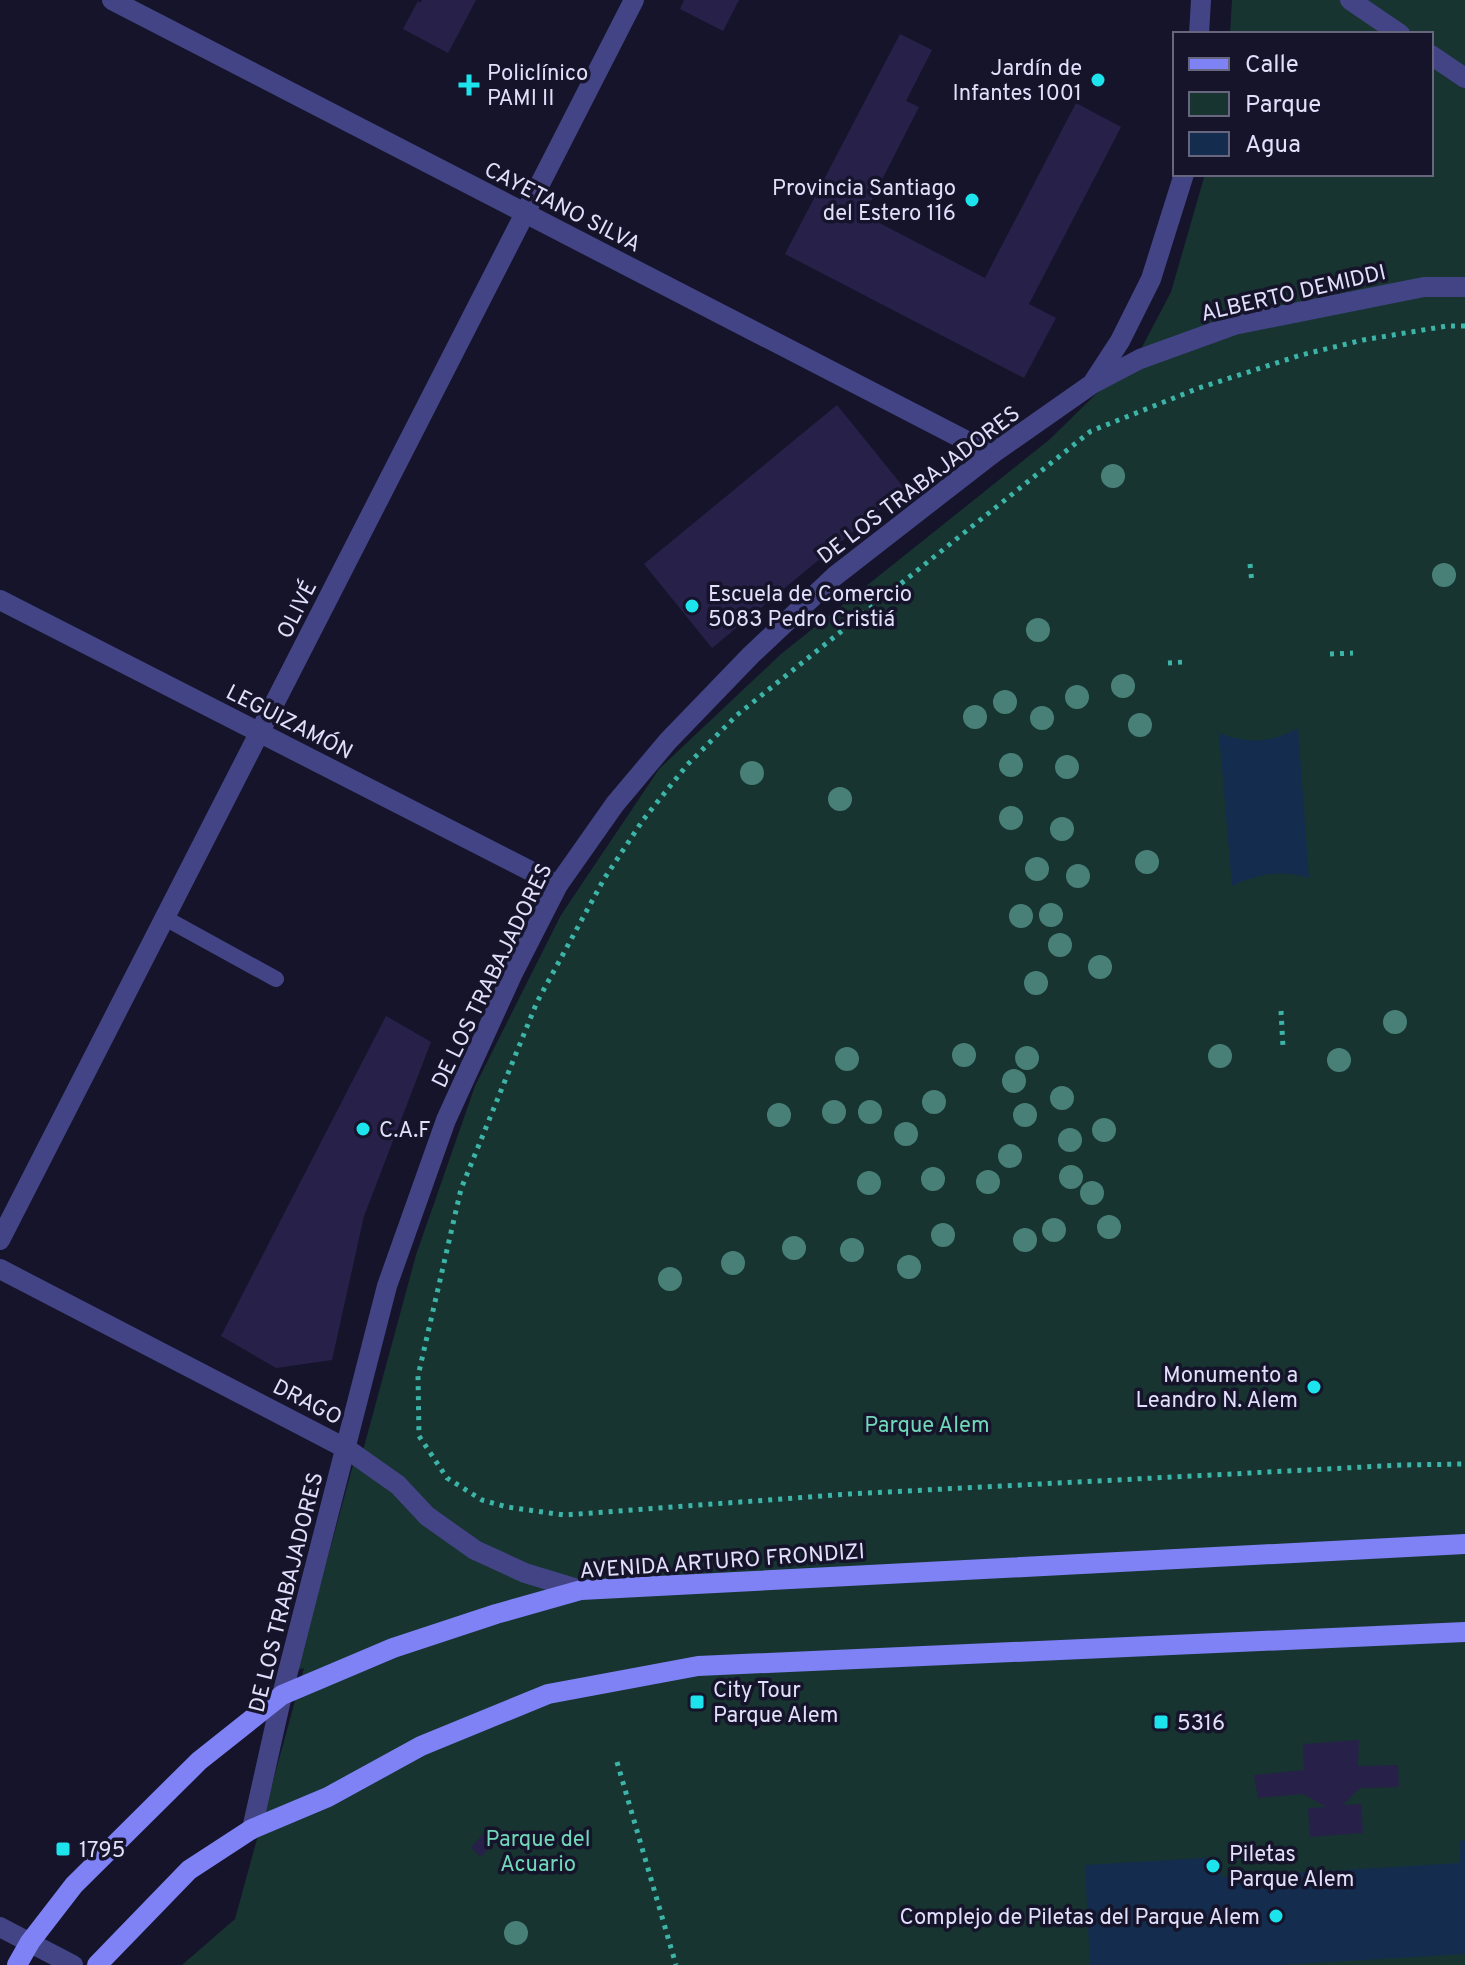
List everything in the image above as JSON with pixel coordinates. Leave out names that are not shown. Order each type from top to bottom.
[{"type":"main road","name":"AVENIDA ARTURO FRONDIZI","points":[[17,1965],[30,1942],[74,1885],[199,1761],[282,1695],[393,1648],[496,1614],[581,1590],[1465,1544]]},
{"type":"main road","points":[[97,1965],[189,1870],[252,1829],[328,1797],[421,1746],[548,1694],[698,1666],[1465,1632]]},
{"type":"street","name":"CAYETANO SILVA","points":[[112,0],[992,454]]},
{"type":"street","name":"OLIVÉ","points":[[0,1240],[634,0]]},
{"type":"street","points":[[1199,32],[1201,0]]},
{"type":"street","points":[[1350,0],[1397,32]]},
{"type":"street","points":[[1433,56],[1465,78]]},
{"type":"street","name":"DE LOS TRABAJADORES","points":[[252,1829],[282,1695],[387,1286],[446,1120],[512,975],[558,885],[615,804],[668,741],[751,655],[835,576],[992,454],[1092,384],[1120,341],[1151,279],[1183,176]]},
{"type":"street","name":"ALBERTO DEMIDDI","points":[[1092,384],[1140,359],[1234,325],[1424,287],[1465,287]]},
{"type":"street","name":"LEGUIZAMÓN","points":[[0,600],[558,885]]},
{"type":"street","name":"DRAGO","points":[[0,1269],[347,1449],[398,1485],[427,1516],[475,1550],[525,1573],[581,1590]]},
{"type":"street","points":[[0,1927],[73,1965]]},
{"type":"lane","points":[[165,918],[276,979]]},
{"type":"path","points":[[1465,326],[1447,326],[1363,340],[1301,355],[1199,388],[1091,431],[749,705],[697,755],[643,820],[604,879],[537,1002],[461,1189],[418,1376],[419,1436],[447,1478],[482,1500],[564,1515],[849,1494],[1465,1464]]},
{"type":"path","points":[[1250,564],[1252,583]]},
{"type":"path","points":[[1330,654],[1353,653]]},
{"type":"path","points":[[1168,663],[1184,662]]},
{"type":"path","points":[[1281,1011],[1283,1047]]},
{"type":"path","points":[[617,1762],[676,1965]]},
{"type":"green space","name":"Parque Alem","points":[[1232,0],[1465,0],[1465,1965],[182,1965],[235,1919],[304,1668],[297,1670],[353,1465],[358,1469],[416,1255],[475,1086],[561,915],[659,769],[781,654],[1049,440],[1140,351],[1171,292],[1204,176],[1433,176],[1433,32],[1230,32]]},
{"type":"water","points":[[1298,728],[1309,878],[1270,874],[1232,886],[1219,733],[1259,740],[1278,737]]},
{"type":"water","name":"Complejo de Piletas del Parque Alem","points":[[1465,1840],[1465,1954],[1278,1965],[1090,1965],[1085,1865],[1220,1857],[1221,1877],[1460,1863],[1460,1841]]},
{"type":"building","points":[[422,0],[476,0],[448,53],[403,29],[418,1],[420,3]]},
{"type":"building","points":[[684,0],[739,0],[723,31],[680,9]]},
{"type":"building","points":[[900,34],[932,50],[906,101],[919,107],[864,215],[985,278],[1076,103],[1121,127],[1029,304],[1056,318],[1024,378],[785,254]]},
{"type":"building","points":[[837,405],[905,489],[712,648],[644,564]]},
{"type":"building","name":"C.A.F","points":[[386,1016],[431,1042],[364,1216],[332,1360],[276,1368],[221,1336]]},
{"type":"building","points":[[1359,1740],[1358,1766],[1398,1765],[1399,1787],[1360,1788],[1343,1805],[1361,1804],[1363,1833],[1310,1837],[1308,1808],[1326,1807],[1303,1794],[1258,1798],[1254,1775],[1304,1770],[1303,1744]]},
{"type":"building","points":[[487,1829],[497,1838],[481,1857],[471,1848]]},
{"type":"place","name":"Jardín de Infantes 1001","points":[[1098,80]]},
{"type":"place","name":"Policlínico PAMI II","points":[[469,85]]},
{"type":"place","name":"Provincia Santiago del Estero 116","points":[[972,200]]},
{"type":"place","name":"Escuela de Comercio 5083 Pedro Cristiá","points":[[692,606]]},
{"type":"place","name":"C.A.F","points":[[363,1129]]},
{"type":"place","name":"Monumento a Leandro N. Alem","points":[[1314,1387]]},
{"type":"place","name":"City Tour Parque Alem","points":[[697,1702]]},
{"type":"place","name":"5316","points":[[1161,1722]]},
{"type":"place","name":"1795","points":[[63,1849]]},
{"type":"place","name":"Piletas Parque Alem","points":[[1213,1866]]},
{"type":"place","name":"Complejo de Piletas del Parque Alem","points":[[1276,1916]]},
{"type":"park label","name":"Parque del Acuario","points":[[538,1850]]}]
